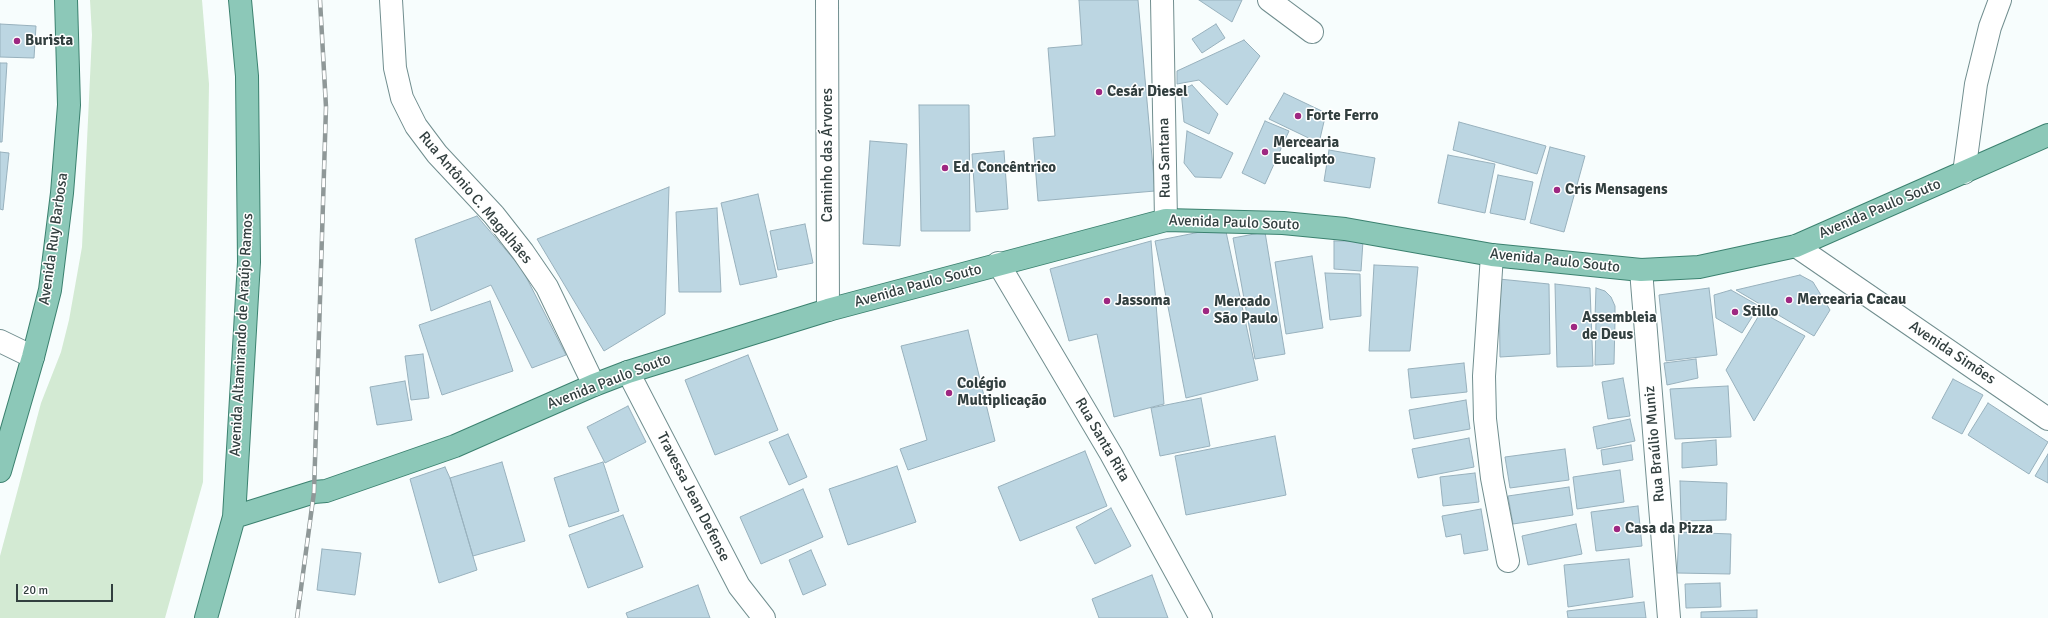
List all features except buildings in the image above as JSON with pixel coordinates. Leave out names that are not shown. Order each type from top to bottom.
[{"type":"main road","name":"Avenida Ruy Barbosa","points":[[0,472],[33,357],[50,290],[62,193],[69,105],[66,0]]},
{"type":"main road","name":"Avenida Altamirando de Araújo Ramos","points":[[206,618],[234,517],[249,262],[247,76],[240,0]]},
{"type":"main road","name":"Avenida Paulo Souto","points":[[234,517],[314,492],[326,491],[455,446],[594,385],[628,372],[828,310],[1166,220],[1283,223],[1345,229],[1492,254],[1641,270],[1699,267],[1796,246],[2048,135]]},
{"type":"street","name":"Rua Antônio C. Magalhães","points":[[391,0],[395,68],[402,98],[416,126],[436,154],[494,215],[547,287],[594,385]]},
{"type":"street","name":"Caminho das Árvores","points":[[827,0],[828,310]]},
{"type":"street","name":"Rua Santana","points":[[1162,0],[1166,220]]},
{"type":"street","points":[[1269,0],[1312,32]]},
{"type":"street","points":[[1964,173],[1976,84],[1990,27],[2000,0]]},
{"type":"street","name":"Avenida Simões","points":[[1796,246],[2048,419]]},
{"type":"street","points":[[1492,254],[1484,376],[1485,419],[1492,478],[1508,561]]},
{"type":"street","name":"Rua Santa Rita","points":[[998,264],[1111,454],[1201,618]]},
{"type":"street","name":"Rua Braúlio Muniz","points":[[1641,270],[1669,618]]},
{"type":"street","points":[[0,341],[33,357]]},
{"type":"street","name":"Travessa Jean Defense","points":[[628,372],[739,586],[764,618]]},
{"type":"green space","points":[[90,0],[202,0],[209,84],[203,482],[165,618],[0,618],[0,556],[41,403],[61,352],[69,320],[82,247],[92,35]]},
{"type":"railway","points":[[297,618],[314,492],[326,107],[320,0]]},
{"type":"place","name":"Burista","points":[[17,41]]},
{"type":"place","name":"Cesár Diesel","points":[[1099,92]]},
{"type":"place","name":"Forte Ferro","points":[[1298,116]]},
{"type":"place","name":"Mercearia Eucalipto","points":[[1265,152]]},
{"type":"place","name":"Ed. Concêntrico","points":[[945,168]]},
{"type":"place","name":"Cris Mensagens","points":[[1557,190]]},
{"type":"place","name":"Mercearia Cacau","points":[[1789,300]]},
{"type":"place","name":"Jassoma","points":[[1107,301]]},
{"type":"place","name":"Mercado São Paulo","points":[[1206,311]]},
{"type":"place","name":"Stillo","points":[[1735,312]]},
{"type":"place","name":"Assembleia de Deus","points":[[1574,327]]},
{"type":"place","name":"Colégio Multiplicação","points":[[949,393]]},
{"type":"place","name":"Casa da Pizza","points":[[1617,529]]}]
